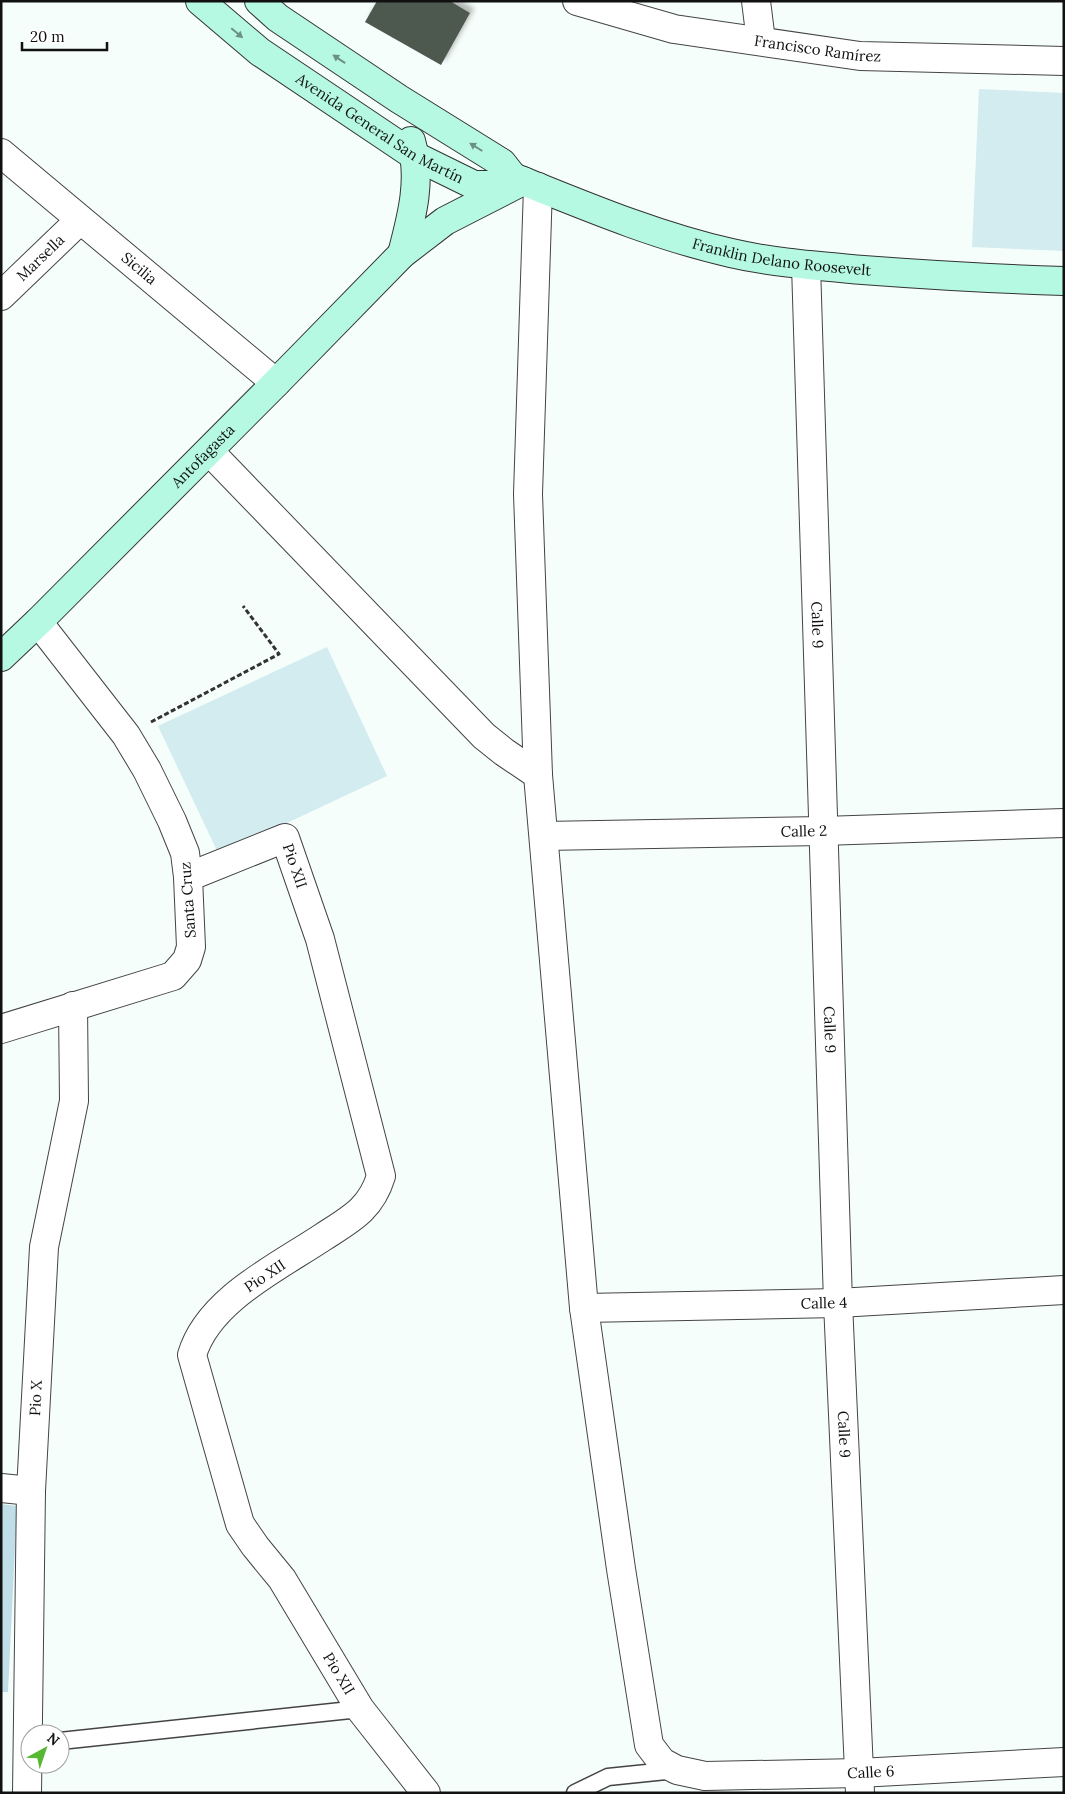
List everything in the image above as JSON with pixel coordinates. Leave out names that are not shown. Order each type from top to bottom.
[{"type":"street","name":"Avenida General San Martín","points":[[200,1],[260,52],[415,156],[474,185],[525,182]]},
{"type":"street","points":[[259,1],[278,18],[399,99],[502,163],[525,182],[528,494],[538,775],[584,1308],[621,1569],[649,1744],[662,1762],[677,1770]]},
{"type":"street","name":"Francisco Ramírez","points":[[576,1],[674,28],[860,56],[1064,61]]},
{"type":"street","points":[[756,1],[761,42]]},
{"type":"street","points":[[399,99],[415,156],[416,194],[402,254]]},
{"type":"street","name":"Sicilia","points":[[1,153],[276,383]]},
{"type":"street","name":"Antofagasta","points":[[1,657],[209,451],[402,254],[445,221],[525,182]]},
{"type":"street","name":"Franklin Delano Roosevelt","points":[[525,182],[633,225],[733,254],[806,265],[957,278],[1064,282]]},
{"type":"street","name":"Marsella","points":[[1,296],[80,220]]},
{"type":"street","name":"Calle 9","points":[[806,265],[838,1303],[860,1783]]},
{"type":"street","points":[[209,451],[484,736],[538,775]]},
{"type":"street","name":"Santa Cruz","points":[[1,1029],[174,976],[186,960],[191,947],[188,876],[185,853],[172,821],[147,770],[126,736],[38,622]]},
{"type":"street","name":"Calle 2","points":[[544,836],[1064,823]]},
{"type":"street","name":"Pio XII","points":[[188,876],[285,838],[320,939],[381,1176],[377,1191],[355,1216],[243,1289],[209,1321],[196,1343],[192,1355],[240,1524],[282,1579],[360,1709],[426,1793]]},
{"type":"street","name":"Pio X","points":[[28,1724],[31,1491],[44,1247],[74,1101],[73,1006]]},
{"type":"street","name":"Calle 4","points":[[584,1308],[838,1303],[1064,1290]]},
{"type":"street","points":[[1,1488],[31,1491]]},
{"type":"street","name":"Calle 6","points":[[677,1770],[705,1776],[860,1783],[1064,1762]]},
{"type":"street","name":"Pio X","points":[[27,1774],[27,1793]]},
{"type":"lane","points":[[70,1740],[360,1709]]},
{"type":"lane","points":[[575,1793],[608,1777],[677,1770]]},
{"type":"path","points":[[126,736],[280,654],[243,606]]},
{"type":"shaded area","points":[[979,89],[1064,93],[1064,251],[972,247]]},
{"type":"shaded area","points":[[327,647],[387,776],[219,855],[158,726]]},
{"type":"shaded area","points":[[1,1504],[17,1506],[8,1692],[1,1692]]},
{"type":"building","points":[[377,1],[450,1],[470,13],[441,65],[365,22]]}]
